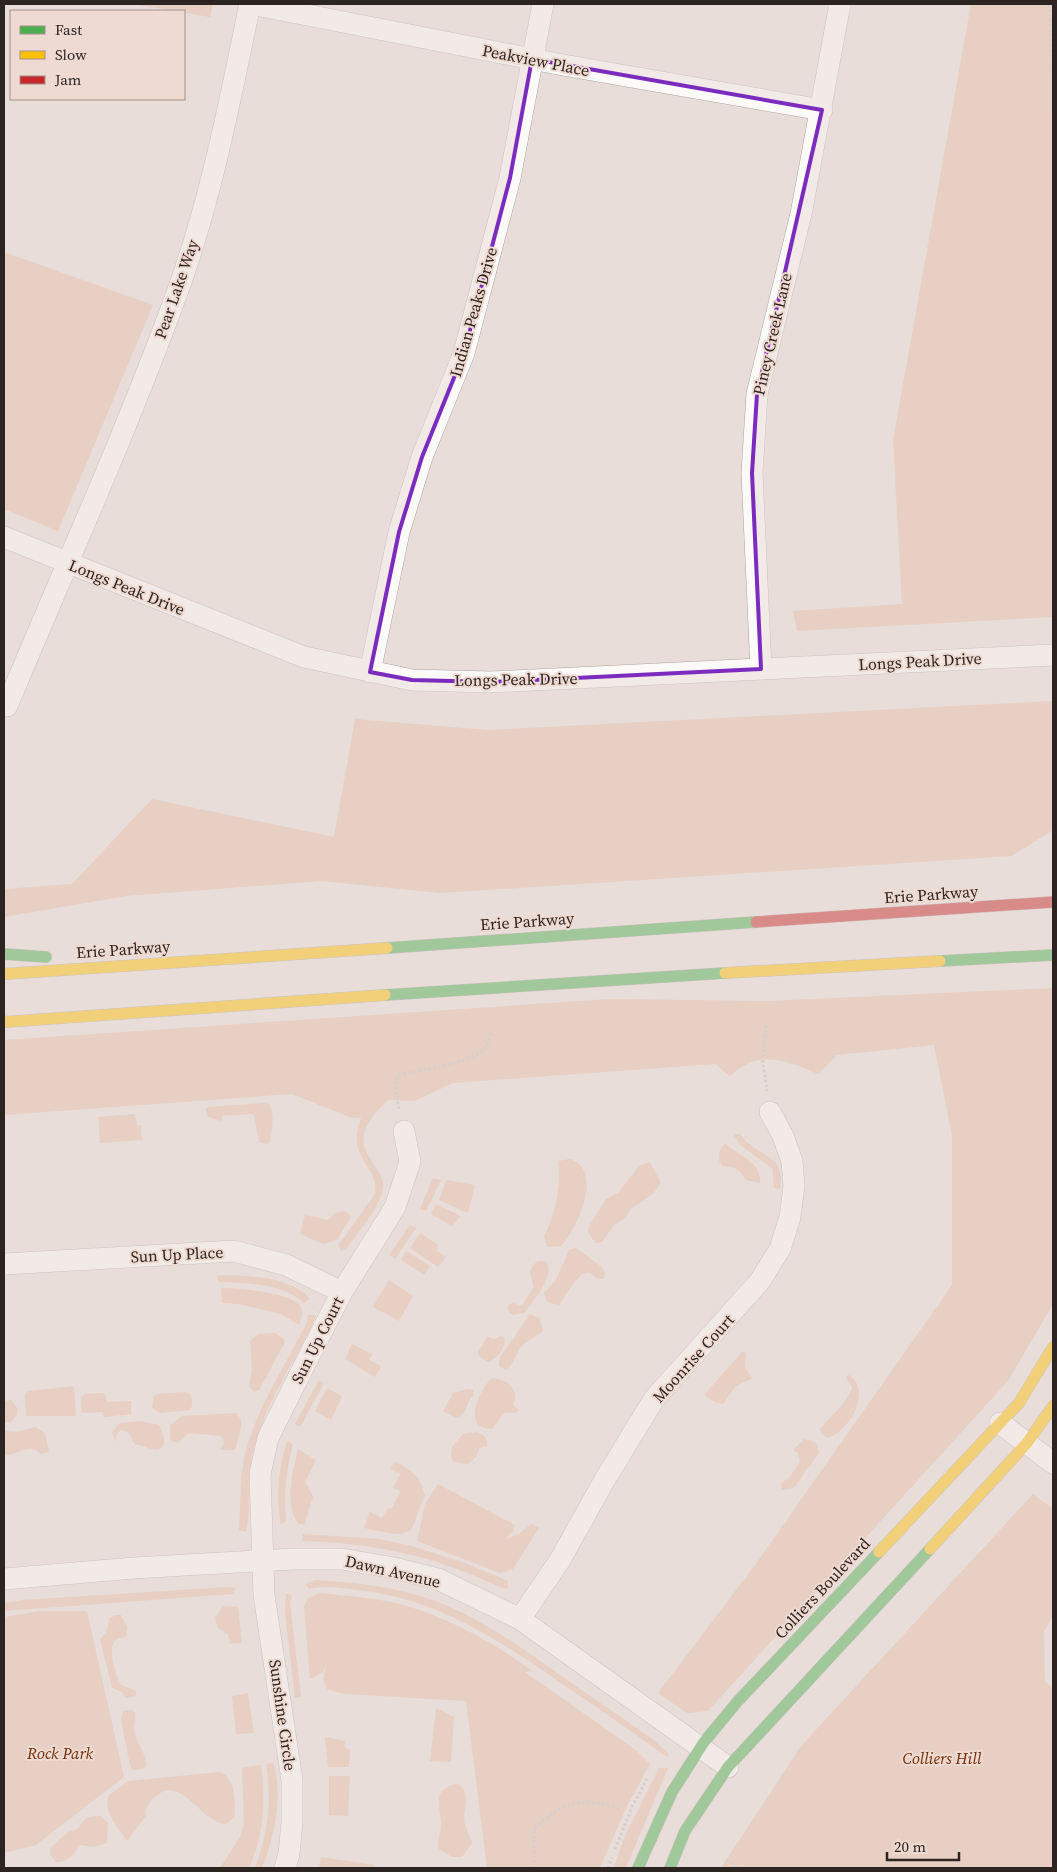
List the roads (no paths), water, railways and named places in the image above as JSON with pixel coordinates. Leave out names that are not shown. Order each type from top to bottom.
[{"type":"main road","name":"Erie Parkway","points":[[4,974],[1053,902]]},
{"type":"main road","points":[[4,954],[142,964]]},
{"type":"main road","points":[[4,1022],[605,980],[1053,955]]},
{"type":"main road","name":"Colliers Boulevard","points":[[638,1868],[662,1813],[685,1768],[700,1746],[738,1701],[1019,1403],[1053,1346]]},
{"type":"main road","points":[[670,1868],[685,1831],[728,1766],[1027,1443],[1053,1406]]},
{"type":"street","name":"Peakview Place","points":[[251,4],[532,59],[822,110]]},
{"type":"street","name":"Pear Lake Way","points":[[7,706],[69,563],[178,292],[206,196],[251,4]]},
{"type":"street","name":"Indian Peaks Drive","points":[[370,672],[400,532],[422,457],[464,353],[510,178],[543,4]]},
{"type":"street","name":"Piney Creek Lane","points":[[761,669],[752,473],[757,394],[801,214],[822,110],[840,4]]},
{"type":"street","name":"Longs Peak Drive","points":[[4,537],[304,657],[412,680],[491,682],[1053,655]]},
{"type":"street","name":"Moonrise Court","points":[[520,1619],[560,1560],[604,1481],[654,1399],[755,1287],[780,1248],[790,1217],[794,1186],[792,1161],[783,1136],[770,1112]]},
{"type":"street","name":"Sun Up Court","points":[[263,1561],[260,1474],[268,1438],[342,1292],[395,1207],[410,1162],[404,1132]]},
{"type":"street","name":"Sun Up Place","points":[[4,1264],[234,1251],[286,1266],[342,1292]]},
{"type":"street","points":[[1000,1423],[1053,1463]]},
{"type":"street","name":"Dawn Avenue","points":[[4,1579],[77,1572],[263,1561],[342,1559],[394,1568],[438,1579],[520,1619],[728,1766]]},
{"type":"street","name":"Sunshine Circle","points":[[263,1561],[264,1595],[292,1780],[292,1822],[289,1854],[285,1868]]},
{"type":"park label","name":"Rock Park","points":[[60,1753]]},
{"type":"park label","name":"Colliers Hill","points":[[942,1758]]}]
